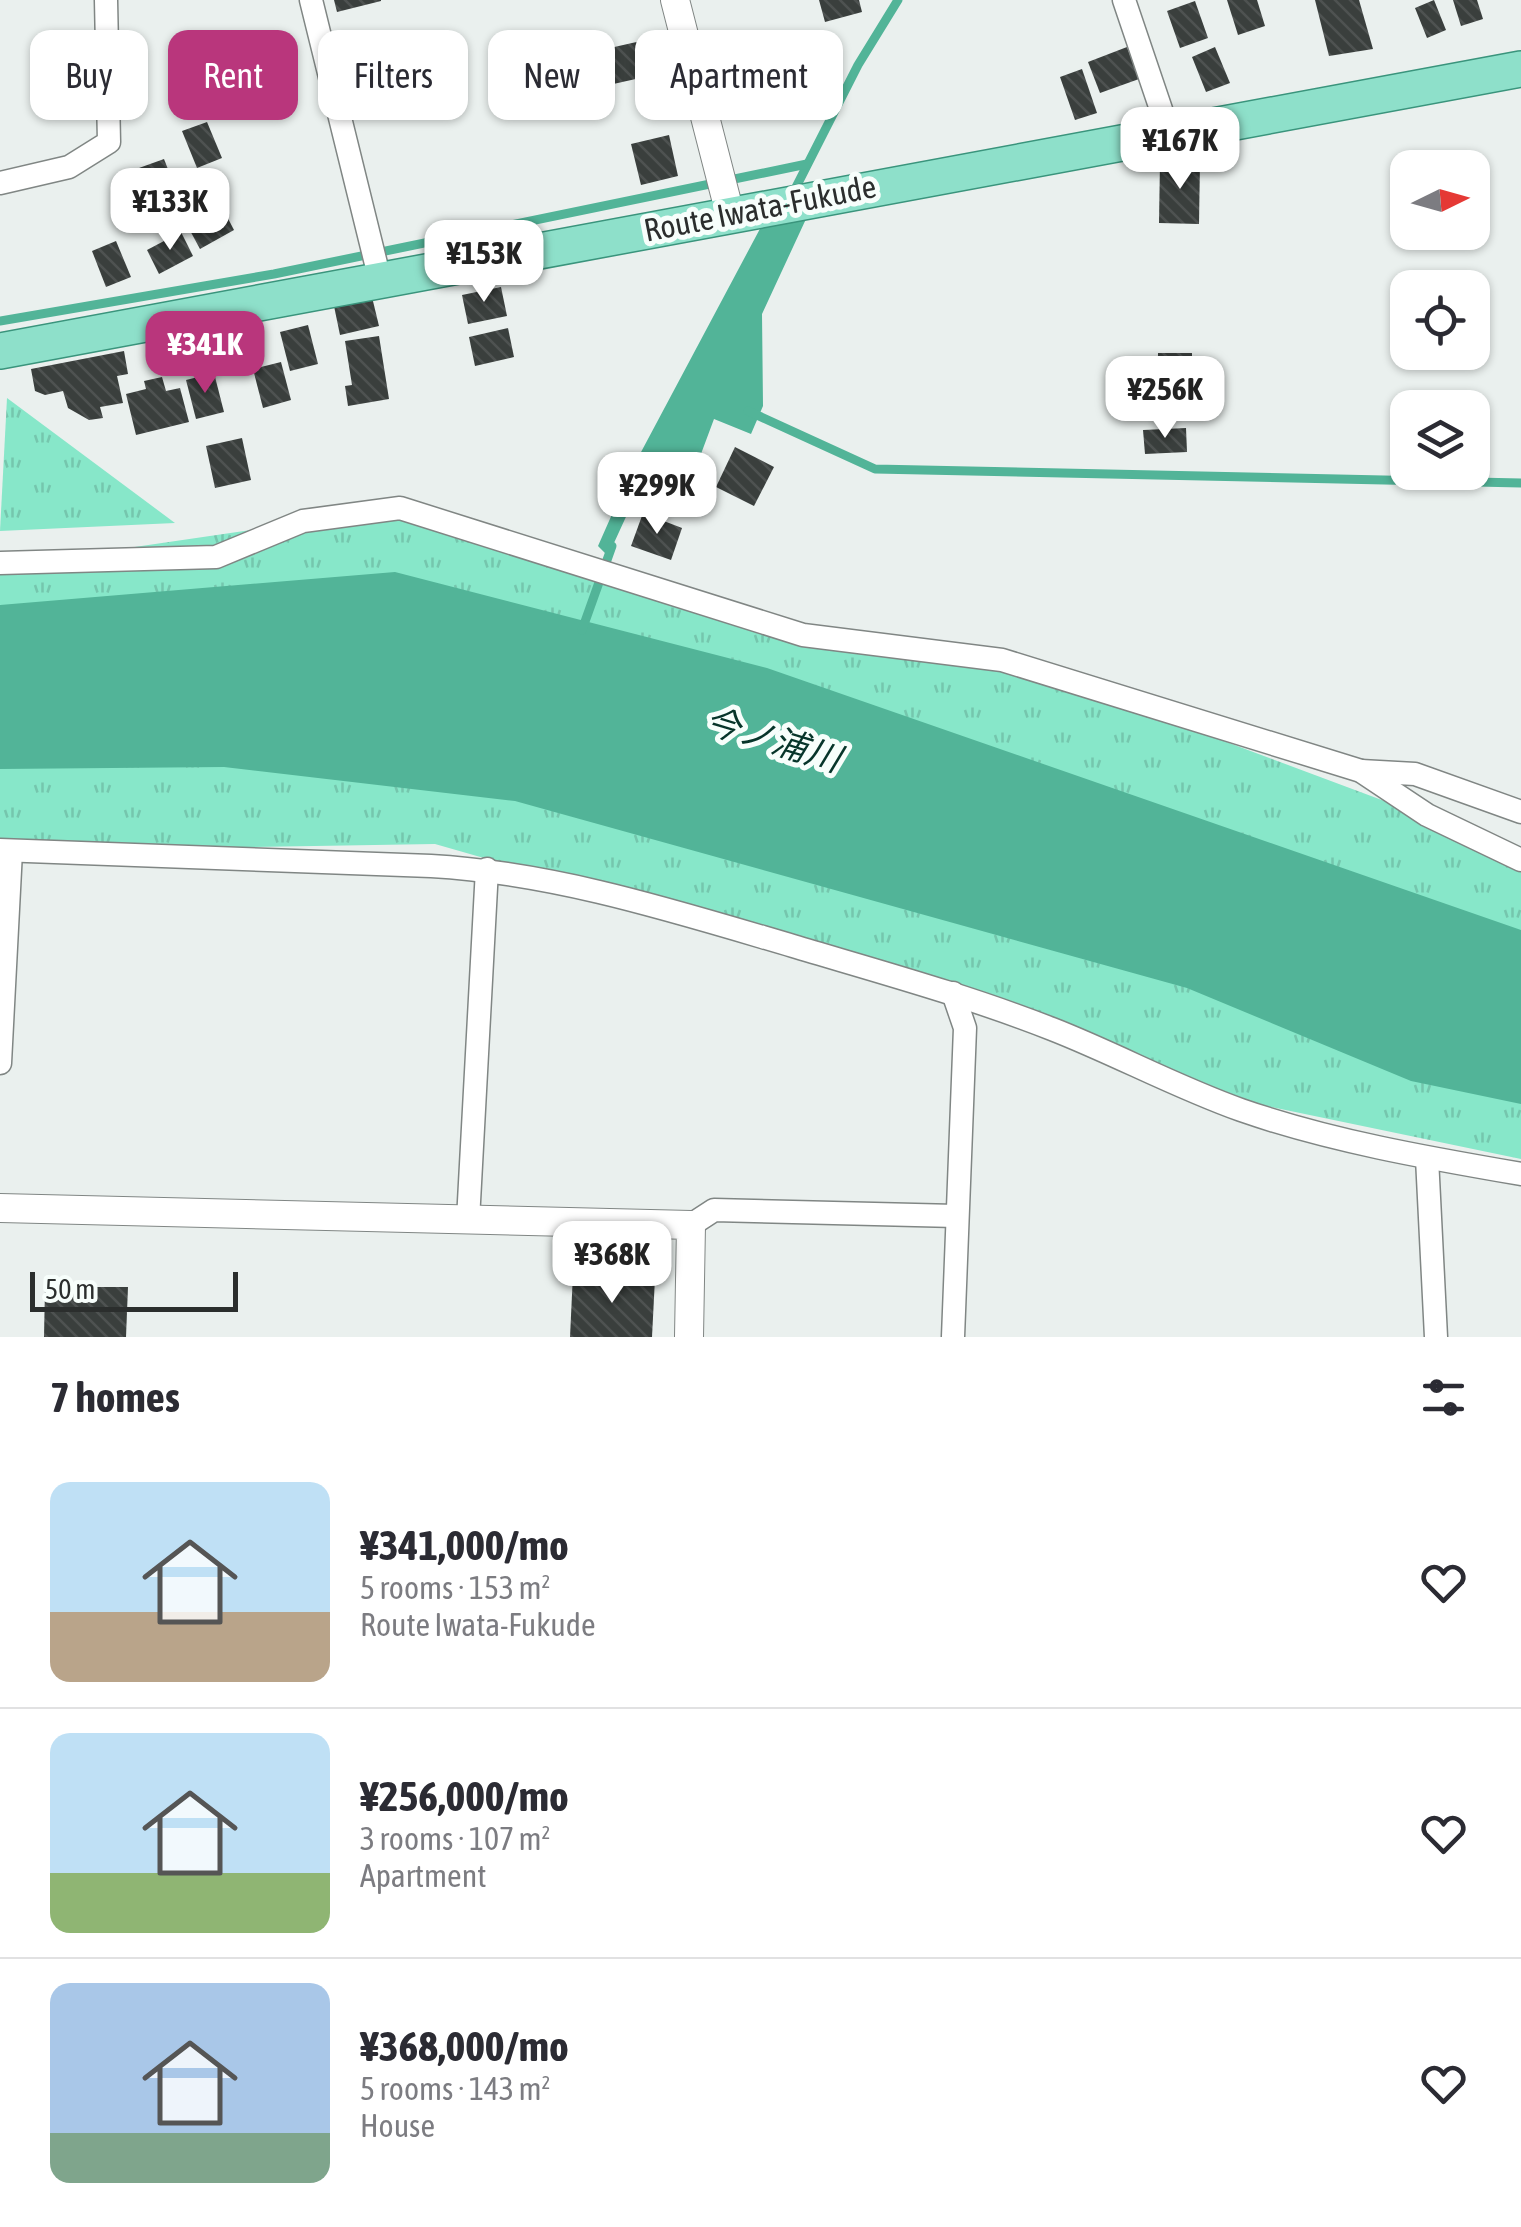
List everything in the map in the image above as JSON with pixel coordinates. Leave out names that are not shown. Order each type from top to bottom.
[{"type":"main road","name":"Route Iwata-Fukude","points":[[0,351],[1521,68]]},
{"type":"street","points":[[0,183],[69,167],[109,142],[106,0]]},
{"type":"street","points":[[311,0],[380,280]]},
{"type":"street","points":[[675,0],[730,214]]},
{"type":"street","points":[[1124,0],[1170,133]]},
{"type":"street","points":[[0,563],[216,558],[303,520],[400,508],[803,634],[1002,660],[1362,771],[1414,774],[1519,811],[1521,787]]},
{"type":"street","points":[[1362,771],[1427,814],[1521,860]]},
{"type":"street","points":[[0,1063],[5,851],[487,869],[675,911],[953,993],[1052,1029],[1241,1110],[1428,1158],[1521,1174]]},
{"type":"street","points":[[468,1220],[487,869]]},
{"type":"street","points":[[953,993],[965,1028],[953,1337]]},
{"type":"street","points":[[1428,1158],[1436,1337]]},
{"type":"street","points":[[0,1208],[691,1225],[714,1210],[956,1216]]},
{"type":"street","points":[[689,1337],[691,1225]]},
{"type":"green space","points":[[7,398],[175,523],[0,531]]},
{"type":"green space","points":[[400,508],[728,611],[1023,666],[1521,852],[1521,1159],[1199,1092],[922,984],[435,844],[0,851],[0,560],[32,562]]},
{"type":"water","points":[[806,219],[762,314],[763,406],[751,434],[714,419],[679,513],[636,495],[608,556],[598,546],[632,469],[762,225]]},
{"type":"water","name":"今ノ浦川","points":[[395,572],[767,668],[1521,930],[1521,1104],[1411,1081],[1187,988],[515,801],[224,767],[0,769],[0,605]]},
{"type":"building","points":[[334,0],[381,0],[381,1],[337,12]]},
{"type":"building","points":[[819,0],[859,0],[862,12],[825,22]]},
{"type":"building","points":[[1227,0],[1257,0],[1265,26],[1238,35]]},
{"type":"building","points":[[1315,0],[1359,0],[1373,49],[1329,56]]},
{"type":"building","points":[[1434,0],[1446,30],[1427,38],[1415,8]]},
{"type":"building","points":[[1453,0],[1477,0],[1483,19],[1461,26]]},
{"type":"building","points":[[1195,1],[1208,38],[1180,48],[1167,11]]},
{"type":"building","points":[[635,42],[635,79],[615,84],[615,47]]},
{"type":"building","points":[[1127,47],[1139,79],[1100,93],[1088,62]]},
{"type":"building","points":[[1215,47],[1230,83],[1206,92],[1192,57]]},
{"type":"building","points":[[1082,69],[1097,113],[1075,120],[1060,77]]},
{"type":"building","points":[[207,122],[222,158],[197,168],[182,131]]},
{"type":"building","points":[[669,135],[678,176],[641,185],[631,144]]},
{"type":"building","points":[[164,159],[178,195],[154,204],[139,168]]},
{"type":"building","points":[[1160,161],[1200,162],[1199,224],[1159,223]]},
{"type":"building","points":[[222,207],[234,230],[200,249],[187,225]]},
{"type":"building","points":[[181,232],[193,256],[159,274],[147,250]]},
{"type":"building","points":[[116,241],[131,277],[106,287],[92,251]]},
{"type":"building","points":[[501,287],[507,316],[468,324],[462,295]]},
{"type":"building","points":[[372,297],[379,326],[340,335],[334,306]]},
{"type":"building","points":[[308,325],[318,364],[290,371],[280,332]]},
{"type":"building","points":[[508,328],[514,357],[475,366],[469,337]]},
{"type":"building","points":[[379,336],[389,399],[348,406],[345,386],[352,385],[345,341]]},
{"type":"building","points":[[124,351],[128,374],[117,376],[123,403],[100,407],[103,418],[89,420],[68,408],[63,391],[45,395],[35,391],[31,369]]},
{"type":"building","points":[[1158,353],[1192,353],[1192,409],[1178,409],[1178,416],[1157,415]]},
{"type":"building","points":[[281,362],[291,400],[263,408],[253,369]]},
{"type":"building","points":[[214,373],[224,412],[196,419],[186,380]]},
{"type":"building","points":[[162,377],[166,391],[180,388],[189,422],[136,435],[126,394],[146,389],[144,381]]},
{"type":"building","points":[[1186,428],[1187,452],[1145,454],[1143,430]]},
{"type":"building","points":[[242,438],[251,480],[215,488],[206,446]]},
{"type":"building","points":[[735,447],[774,467],[754,506],[716,487]]},
{"type":"building","points":[[643,513],[682,528],[671,560],[631,546]]},
{"type":"building","points":[[573,1273],[655,1278],[652,1337],[570,1337]]},
{"type":"building","points":[[45,1287],[128,1287],[126,1337],[44,1337]]},
{"type":"waterway","points":[[792,195],[858,65],[898,0]]},
{"type":"waterway","points":[[0,321],[274,274],[807,164]]},
{"type":"waterway","points":[[748,411],[875,469],[1521,483]]},
{"type":"waterway","points":[[582,630],[612,546]]}]
